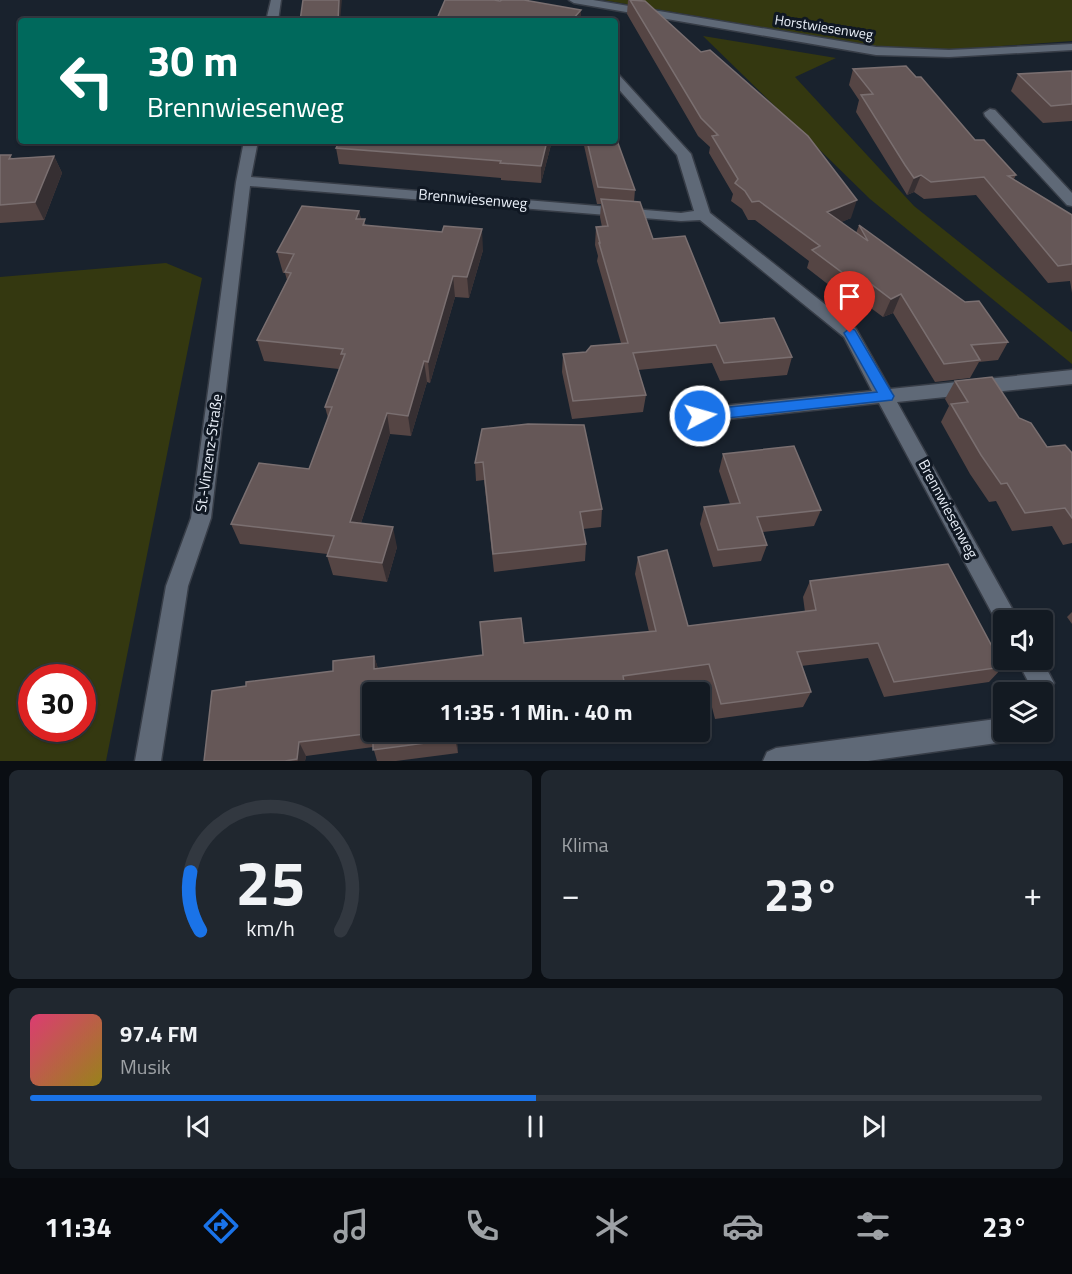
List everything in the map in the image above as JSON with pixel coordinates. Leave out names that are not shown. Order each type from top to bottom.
[{"type":"street","points":[[273,18],[276,0]]},
{"type":"street","name":"Horstwiesenweg","points":[[574,0],[885,52],[937,54],[1072,48]]},
{"type":"street","points":[[618,81],[684,154],[702,215]]},
{"type":"street","points":[[990,113],[1072,202]]},
{"type":"street","name":"St.-Vinzenz-Straße","points":[[148,761],[177,586],[201,518],[249,144]]},
{"type":"street","name":"Brennwiesenweg","points":[[243,182],[273,182],[681,216],[702,215],[850,333],[887,396],[1002,610]]},
{"type":"street","points":[[700,416],[1072,377]]},
{"type":"street","points":[[776,761],[993,731]]},
{"type":"green space","points":[[603,0],[1072,0],[1072,41],[946,50],[872,46]]},
{"type":"green space","points":[[703,36],[836,58],[795,77],[914,206],[1072,332],[1072,364],[870,199]]},
{"type":"green space","points":[[166,263],[202,278],[106,761],[0,761],[0,277]]},
{"type":"building","points":[[303,0],[339,0],[338,18],[300,18]]},
{"type":"building","points":[[445,0],[524,0],[581,10],[574,18],[437,18]]},
{"type":"building","points":[[630,0],[645,1],[701,52],[710,50],[808,136],[857,200],[827,212],[868,241],[859,225],[965,302],[979,301],[1008,342],[971,345],[980,360],[944,364],[901,294],[891,299],[867,281],[859,285],[812,250],[820,246],[759,201],[752,202],[745,191],[735,183],[738,179],[712,136],[718,135],[701,118]]},
{"type":"building","points":[[906,66],[916,77],[921,77],[975,140],[984,140],[1016,175],[1008,176],[1072,215],[1072,264],[1058,266],[984,177],[931,182],[921,175],[914,178],[861,95],[873,94],[853,69]]},
{"type":"building","points":[[1072,71],[1072,104],[1051,106],[1018,74]]},
{"type":"building","points":[[618,143],[635,190],[598,187],[588,144]]},
{"type":"building","points":[[338,144],[546,144],[541,166],[336,148]]},
{"type":"building","points":[[0,155],[11,155],[9,159],[54,156],[35,202],[0,205]]},
{"type":"building","points":[[601,199],[640,202],[653,239],[685,236],[720,323],[774,318],[792,357],[724,363],[716,345],[633,353],[646,395],[573,401],[563,354],[586,352],[591,346],[628,343],[596,227],[608,226]]},
{"type":"building","points":[[302,206],[359,211],[356,219],[365,219],[363,225],[442,232],[444,226],[482,229],[467,277],[453,276],[428,362],[424,361],[408,416],[387,413],[350,522],[393,527],[382,563],[327,556],[334,536],[231,524],[259,463],[309,469],[332,407],[325,407],[345,354],[341,354],[343,349],[257,340],[291,273],[285,272],[294,254],[277,252]]},
{"type":"building","points":[[992,377],[1019,418],[1031,423],[1047,447],[1065,445],[1072,453],[1072,518],[1065,508],[1025,513],[1007,483],[1001,484],[981,455],[951,404],[968,402],[955,381]]},
{"type":"building","points":[[528,424],[584,425],[602,509],[580,512],[586,544],[493,554],[483,462],[475,463],[482,429]]},
{"type":"building","points":[[794,446],[821,510],[757,517],[767,545],[718,550],[704,507],[740,503],[723,454]]},
{"type":"building","points":[[667,550],[688,626],[816,610],[810,581],[948,564],[993,648],[993,668],[894,682],[878,643],[797,652],[811,692],[721,704],[709,664],[623,676],[624,682],[362,682],[362,734],[299,742],[297,759],[204,761],[212,691],[246,686],[246,682],[333,671],[333,661],[374,656],[374,669],[483,655],[480,622],[521,618],[524,643],[656,631],[638,557]]},
{"type":"building","points":[[373,742],[433,742],[373,750]]},
{"type":"route","points":[[700,416],[887,396],[850,333]]}]
